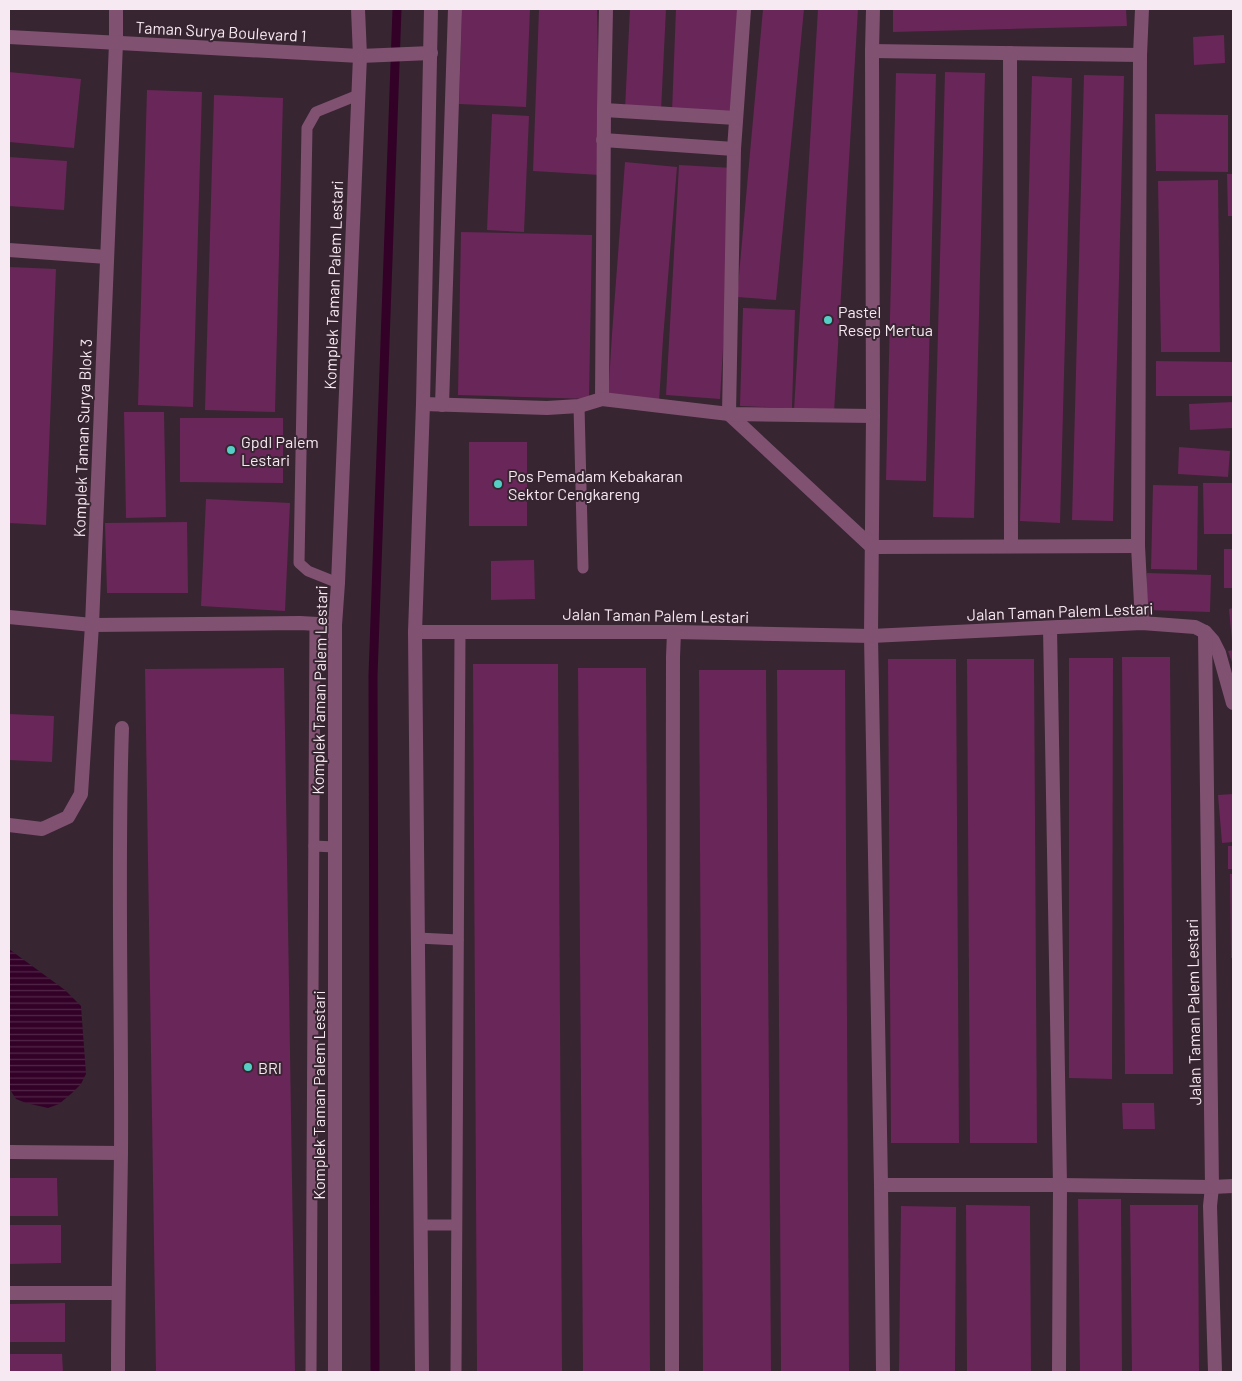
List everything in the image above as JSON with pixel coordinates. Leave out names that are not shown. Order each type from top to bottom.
[{"type":"street","name":"Komplek Taman Surya Blok 3","points":[[9,825],[42,829],[68,816],[81,794],[92,626],[116,9]]},
{"type":"street","name":"Komplek Taman Palem Lestari","points":[[335,1372],[335,625],[360,56],[358,9]]},
{"type":"street","points":[[422,1372],[415,632],[423,404],[426,53],[431,9]]},
{"type":"street","points":[[442,405],[456,9]]},
{"type":"street","points":[[602,399],[603,140],[606,9]]},
{"type":"street","points":[[744,9],[734,150],[729,414],[872,547],[1138,546]]},
{"type":"street","points":[[873,9],[871,636],[883,1372]]},
{"type":"street","points":[[1142,9],[1140,55],[1138,546],[1142,623]]},
{"type":"street","name":"Taman Surya Boulevard 1","points":[[9,37],[360,56],[426,53]]},
{"type":"street","points":[[872,51],[1140,55]]},
{"type":"street","points":[[1010,53],[1011,546]]},
{"type":"street","points":[[604,110],[736,118]]},
{"type":"street","points":[[603,140],[734,150]]},
{"type":"street","points":[[9,250],[107,257]]},
{"type":"street","points":[[423,404],[547,408],[579,406],[602,399],[729,414],[873,416]]},
{"type":"street","points":[[9,617],[92,626],[315,623],[335,625]]},
{"type":"street","name":"Jalan Taman Palem Lestari","points":[[415,632],[674,632],[871,636],[1142,623],[1195,627],[1204,632],[1212,1187],[1210,1206],[1215,1372]]},
{"type":"street","points":[[1050,628],[1060,1185],[1059,1372]]},
{"type":"street","points":[[672,1372],[674,632]]},
{"type":"street","points":[[1204,632],[1213,641],[1219,653],[1233,703]]},
{"type":"street","points":[[118,1372],[121,1153],[119,805],[122,728]]},
{"type":"street","points":[[9,1152],[121,1153]]},
{"type":"street","points":[[881,1185],[1233,1186]]},
{"type":"street","points":[[9,1293],[118,1293]]},
{"type":"lane","points":[[338,583],[308,571],[299,563],[307,128],[316,112],[358,95]]},
{"type":"lane","points":[[579,406],[583,568]]},
{"type":"lane","points":[[311,1372],[315,623]]},
{"type":"lane","points":[[456,1372],[460,632]]},
{"type":"lane","points":[[314,846],[336,847]]},
{"type":"lane","points":[[418,938],[458,940]]},
{"type":"lane","points":[[421,1225],[456,1225]]},
{"type":"shaded area","points":[[9,949],[65,990],[81,1006],[86,1074],[81,1084],[72,1093],[59,1104],[48,1108],[16,1099],[9,1088]]},
{"type":"building","points":[[462,9],[530,9],[526,107],[459,104]]},
{"type":"building","points":[[539,9],[597,9],[600,175],[533,171]]},
{"type":"building","points":[[630,9],[666,9],[661,111],[625,109]]},
{"type":"building","points":[[676,9],[741,9],[734,114],[672,111]]},
{"type":"building","points":[[763,9],[804,9],[776,300],[737,297]]},
{"type":"building","points":[[818,9],[858,9],[834,413],[794,410]]},
{"type":"building","points":[[893,9],[1126,9],[1127,26],[893,32]]},
{"type":"building","points":[[1224,35],[1225,63],[1194,65],[1193,37]]},
{"type":"building","points":[[9,72],[81,79],[74,148],[9,142]]},
{"type":"building","points":[[945,72],[985,73],[974,518],[933,517]]},
{"type":"building","points":[[896,73],[936,74],[926,481],[886,480]]},
{"type":"building","points":[[1084,75],[1124,76],[1113,521],[1072,520]]},
{"type":"building","points":[[1032,76],[1072,78],[1060,523],[1020,521]]},
{"type":"building","points":[[147,90],[202,92],[193,407],[138,405]]},
{"type":"building","points":[[214,95],[283,98],[275,412],[205,410]]},
{"type":"building","points":[[492,114],[529,116],[524,232],[487,230]]},
{"type":"building","points":[[1155,114],[1228,115],[1228,172],[1156,171]]},
{"type":"building","points":[[9,157],[67,161],[64,210],[9,206]]},
{"type":"building","points":[[625,162],[677,167],[659,402],[608,399]]},
{"type":"building","points":[[679,165],[734,168],[720,399],[666,395]]},
{"type":"building","points":[[1227,174],[1233,174],[1233,216],[1228,216]]},
{"type":"building","points":[[1218,180],[1220,352],[1161,352],[1158,181]]},
{"type":"building","points":[[461,232],[592,235],[589,399],[458,395]]},
{"type":"building","points":[[9,267],[56,269],[46,525],[9,523]]},
{"type":"building","points":[[743,308],[795,310],[792,408],[740,406]]},
{"type":"building","points":[[1156,361],[1233,362],[1233,396],[1156,396]]},
{"type":"building","points":[[1233,402],[1233,428],[1190,430],[1189,404]]},
{"type":"building","points":[[124,412],[164,412],[166,517],[126,518]]},
{"type":"building","name":"GpdI Palem Lestari","points":[[180,418],[283,418],[283,483],[180,482]]},
{"type":"building","name":"Pos Pemadam Kebakaran Sektor Cengkareng","points":[[469,442],[527,442],[527,526],[469,526]]},
{"type":"building","points":[[1179,447],[1230,451],[1228,477],[1178,474]]},
{"type":"building","points":[[1203,483],[1233,483],[1233,534],[1204,534]]},
{"type":"building","points":[[1153,485],[1198,486],[1197,570],[1151,569]]},
{"type":"building","points":[[206,499],[290,503],[285,611],[201,606]]},
{"type":"building","points":[[187,522],[188,593],[107,593],[105,523]]},
{"type":"building","points":[[1224,549],[1233,549],[1233,588],[1224,588]]},
{"type":"building","points":[[534,560],[535,599],[491,600],[491,561]]},
{"type":"building","points":[[1147,573],[1211,575],[1210,612],[1146,610]]},
{"type":"building","points":[[1233,608],[1233,642],[1232,642],[1229,609]]},
{"type":"building","points":[[1233,650],[1233,665],[1228,651]]},
{"type":"building","points":[[1122,657],[1170,657],[1173,1074],[1125,1074]]},
{"type":"building","points":[[1069,658],[1113,658],[1112,1079],[1069,1078]]},
{"type":"building","points":[[888,659],[956,659],[959,1143],[891,1143]]},
{"type":"building","points":[[967,659],[1034,659],[1037,1143],[970,1143]]},
{"type":"building","points":[[473,664],[558,664],[562,1372],[477,1372]]},
{"type":"building","points":[[284,668],[295,1372],[156,1372],[145,669]]},
{"type":"building","points":[[578,668],[646,668],[650,1372],[583,1372]]},
{"type":"building","points":[[699,670],[766,670],[771,1372],[703,1372]]},
{"type":"building","points":[[777,670],[845,670],[849,1372],[781,1372]]},
{"type":"building","points":[[9,714],[54,716],[52,762],[9,760]]},
{"type":"building","points":[[1233,794],[1233,842],[1222,843],[1218,795]]},
{"type":"building","points":[[1228,846],[1233,846],[1233,869],[1228,869]]},
{"type":"building","points":[[1230,874],[1233,874],[1233,958],[1231,958]]},
{"type":"building","points":[[1122,1103],[1154,1103],[1155,1129],[1123,1129]]},
{"type":"building","points":[[9,1178],[57,1178],[58,1216],[9,1216]]},
{"type":"building","points":[[1231,1192],[1233,1192],[1233,1245],[1232,1245]]},
{"type":"building","points":[[1078,1199],[1121,1199],[1122,1372],[1080,1372]]},
{"type":"building","points":[[966,1205],[1030,1206],[1031,1372],[967,1372]]},
{"type":"building","points":[[1130,1205],[1198,1205],[1199,1372],[1132,1372]]},
{"type":"building","points":[[901,1206],[956,1207],[955,1372],[899,1372]]},
{"type":"building","points":[[9,1225],[61,1225],[61,1263],[9,1264]]},
{"type":"building","points":[[65,1303],[65,1342],[9,1342],[9,1304]]},
{"type":"building","points":[[9,1354],[62,1354],[63,1372],[9,1372]]},
{"type":"waterway","points":[[375,1372],[373,676],[397,9]]},
{"type":"place","name":"Pastel Resep Mertua","points":[[828,320]]},
{"type":"place","name":"GpdI Palem Lestari","points":[[231,450]]},
{"type":"place","name":"Pos Pemadam Kebakaran Sektor Cengkareng","points":[[498,484]]},
{"type":"place","name":"BRI","points":[[248,1067]]}]
